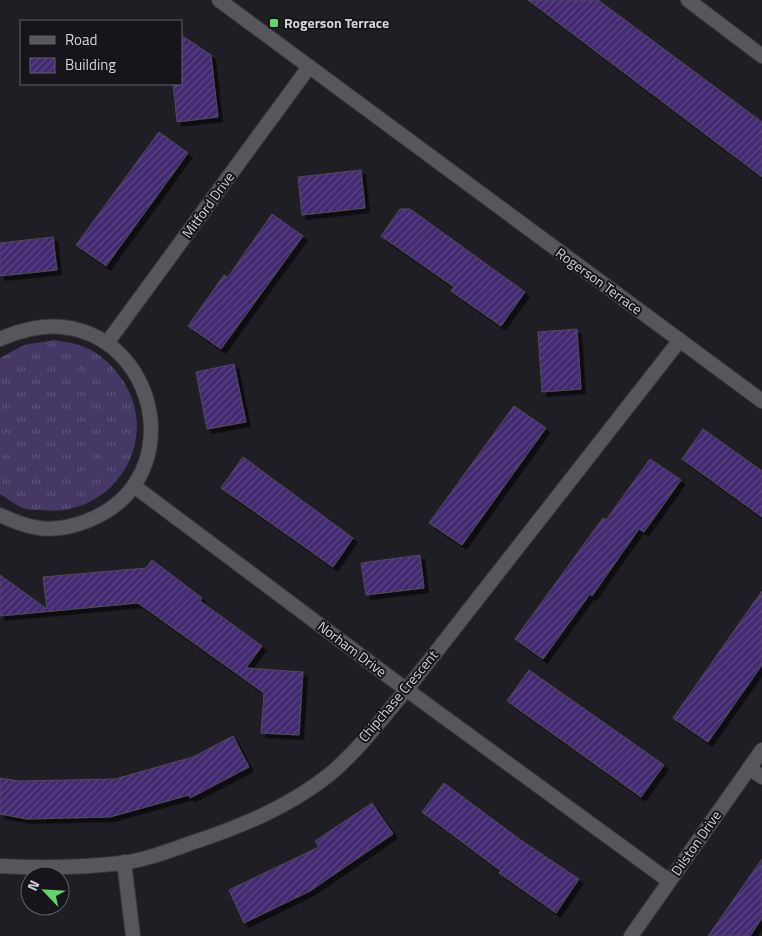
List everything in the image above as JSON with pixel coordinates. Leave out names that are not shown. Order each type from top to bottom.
[{"type":"street","name":"Rogerson Terrace","points":[[219,0],[762,401]]},
{"type":"street","points":[[688,0],[762,56]]},
{"type":"street","name":"Mitford Drive","points":[[107,343],[309,67]]},
{"type":"street","points":[[0,339],[22,329],[51,326],[80,330],[107,343],[135,371],[150,408],[150,449],[134,486],[104,514],[67,529],[26,527],[0,515]]},
{"type":"street","name":"Chipchase Crescent","points":[[0,866],[69,868],[124,862],[170,850],[236,828],[281,807],[330,774],[369,734],[406,689],[680,340]]},
{"type":"street","name":"Norham Drive","points":[[134,486],[406,689],[669,881]]},
{"type":"street","name":"Dilston Drive","points":[[631,936],[762,750]]},
{"type":"street","points":[[749,768],[762,777]]},
{"type":"street","points":[[124,862],[132,936]]},
{"type":"green space","points":[[55,340],[77,344],[90,350],[110,364],[121,378],[133,401],[137,425],[134,449],[124,470],[110,488],[90,502],[67,509],[27,509],[0,494],[0,358],[24,345]]},
{"type":"building","points":[[528,0],[598,0],[762,122],[762,177]]},
{"type":"building","points":[[182,36],[211,55],[218,117],[177,122],[173,85],[182,85]]},
{"type":"building","points":[[159,132],[188,153],[106,266],[76,245]]},
{"type":"building","points":[[361,170],[365,208],[302,215],[298,177]]},
{"type":"building","points":[[400,209],[410,209],[525,292],[501,326],[451,291],[454,287],[381,236]]},
{"type":"building","points":[[272,214],[303,236],[221,349],[188,326],[224,275],[228,277]]},
{"type":"building","points":[[53,237],[57,270],[0,276],[0,243]]},
{"type":"building","points":[[577,329],[581,389],[542,392],[538,332]]},
{"type":"building","points":[[234,364],[246,422],[207,429],[196,372]]},
{"type":"building","points":[[514,406],[546,428],[462,545],[429,523]]},
{"type":"building","points":[[703,429],[762,471],[762,517],[682,459]]},
{"type":"building","points":[[243,457],[353,538],[333,567],[221,488]]},
{"type":"building","points":[[650,459],[681,480],[644,532],[639,529],[592,596],[590,594],[543,659],[515,639],[603,518],[606,520]]},
{"type":"building","points":[[420,555],[424,588],[366,595],[361,563]]},
{"type":"building","points":[[152,560],[202,598],[200,601],[262,646],[246,668],[303,672],[299,735],[261,733],[264,693],[138,603],[0,616],[0,575],[47,609],[43,577],[146,568]]},
{"type":"building","points":[[762,591],[762,665],[708,742],[673,718]]},
{"type":"building","points":[[529,670],[664,765],[641,797],[507,701]]},
{"type":"building","points":[[233,736],[249,767],[190,798],[189,795],[110,817],[27,819],[0,814],[0,778],[19,781],[115,779],[193,757]]},
{"type":"building","points":[[444,783],[522,841],[579,879],[556,913],[499,873],[501,871],[422,812]]},
{"type":"building","points":[[372,803],[393,834],[310,891],[244,923],[229,890],[319,847],[315,841]]},
{"type":"building","points":[[762,859],[762,918],[750,936],[708,936]]},
{"type":"place","name":"Rogerson Terrace","points":[[274,23]]}]
